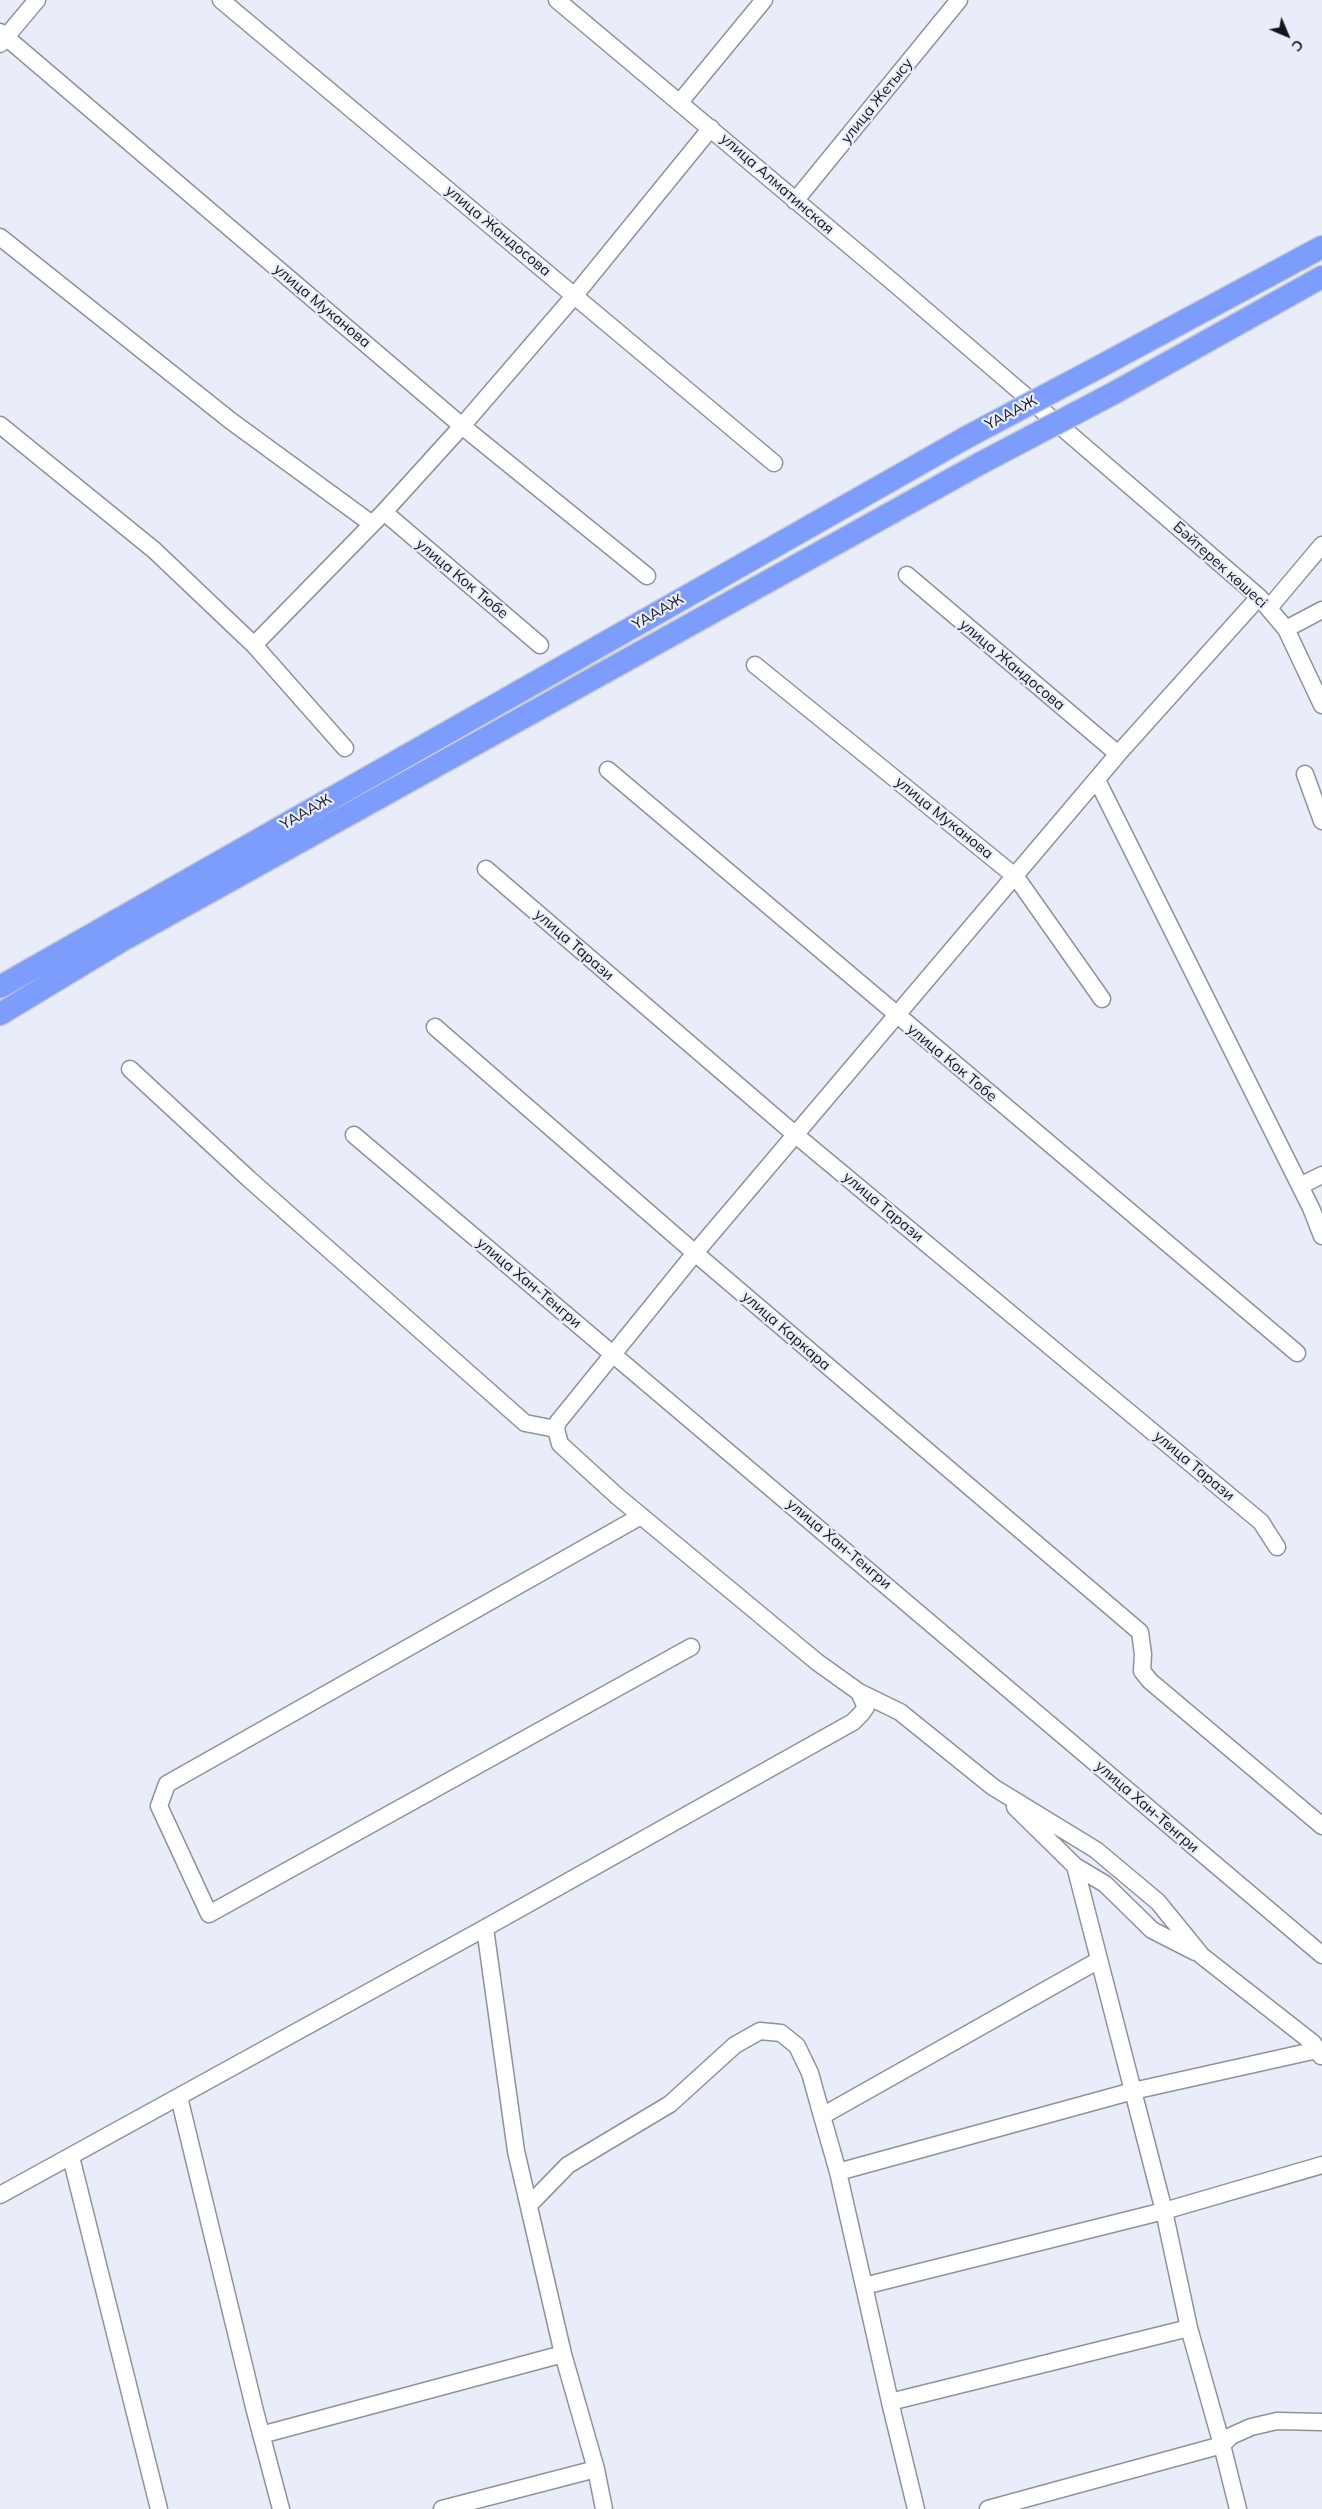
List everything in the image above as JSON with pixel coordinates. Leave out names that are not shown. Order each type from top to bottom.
[{"type":"highway","name":"ҮАААЖ","points":[[0,986],[967,437],[1322,247]]},
{"type":"highway","name":"ҮАААЖ","points":[[0,1014],[121,941],[981,463],[1114,393],[1322,277]]},
{"type":"street","points":[[2,38],[37,0]]},
{"type":"street","name":"улица Жандосова","points":[[221,0],[774,463]]},
{"type":"street","points":[[680,102],[764,0]]},
{"type":"street","name":"улица Жетысу","points":[[795,201],[959,0]]},
{"type":"street","name":"улица Алматинская","points":[[562,2],[1111,469]]},
{"type":"street","name":"улица Муканова","points":[[2,38],[462,426],[647,576]]},
{"type":"street","points":[[254,645],[384,512],[462,426],[575,295],[711,128]]},
{"type":"street","points":[[0,237],[231,421],[372,524]]},
{"type":"street","points":[[0,425],[154,550],[254,645],[345,748]]},
{"type":"street","name":"Бәйтерек көшесі","points":[[1111,469],[1264,602],[1286,629],[1322,705]]},
{"type":"street","name":"улица Кок Тюбе","points":[[384,512],[540,645]]},
{"type":"street","points":[[838,2172],[1133,2091],[1319,2054],[1312,2043],[1202,1956],[1152,1930],[1105,1884],[1075,1866],[993,1787],[900,1712],[859,1692],[817,1662],[641,1516],[560,1444],[556,1429],[558,1422],[695,1253],[898,1017],[1118,754],[1264,602],[1322,545]]},
{"type":"street","name":"улица Жандосова","points":[[907,575],[1118,754]]},
{"type":"street","points":[[1286,629],[1322,610]]},
{"type":"street","name":"улица Муканова","points":[[755,664],[1016,877],[1102,999]]},
{"type":"street","name":"улица Кок Тобе","points":[[608,770],[1297,1353]]},
{"type":"street","points":[[1305,774],[1322,821]]},
{"type":"street","points":[[1097,780],[1300,1186],[1322,1236]]},
{"type":"street","name":"улица Тарази","points":[[486,869],[797,1136],[1261,1522],[1277,1547]]},
{"type":"street","name":"улица Каркара","points":[[435,1027],[695,1253],[1140,1632],[1143,1654],[1142,1672],[1150,1681],[1322,1826]]},
{"type":"street","points":[[130,1069],[249,1179],[525,1423],[556,1429]]},
{"type":"street","name":"улица Хан-Тенгри","points":[[354,1135],[1322,1955]]},
{"type":"street","points":[[1300,1186],[1322,1175]]},
{"type":"street","points":[[641,1516],[167,1784],[160,1806],[209,1914],[690,1647]]},
{"type":"street","points":[[0,2196],[853,1722],[866,1707],[859,1692]]},
{"type":"street","points":[[993,1787],[1096,1850],[1158,1902],[1202,1956]]},
{"type":"street","points":[[1075,1866],[1164,2211],[1189,2328],[1238,2509]]},
{"type":"street","points":[[485,1928],[516,2151],[563,2354],[596,2469],[604,2509]]},
{"type":"street","points":[[822,2116],[1100,1960]]},
{"type":"street","points":[[529,2205],[568,2165],[670,2104],[735,2044],[760,2031],[781,2034],[797,2046],[810,2073],[838,2172],[916,2509]]},
{"type":"street","points":[[179,2098],[261,2436],[281,2509]]},
{"type":"street","points":[[71,2157],[159,2509]]},
{"type":"street","points":[[864,2286],[1164,2211],[1322,2164]]},
{"type":"street","points":[[890,2402],[1189,2328]]},
{"type":"street","points":[[261,2436],[563,2354]]},
{"type":"street","points":[[988,2509],[1222,2445],[1232,2436],[1260,2425],[1278,2421],[1322,2422]]},
{"type":"street","points":[[442,2509],[596,2469]]}]
